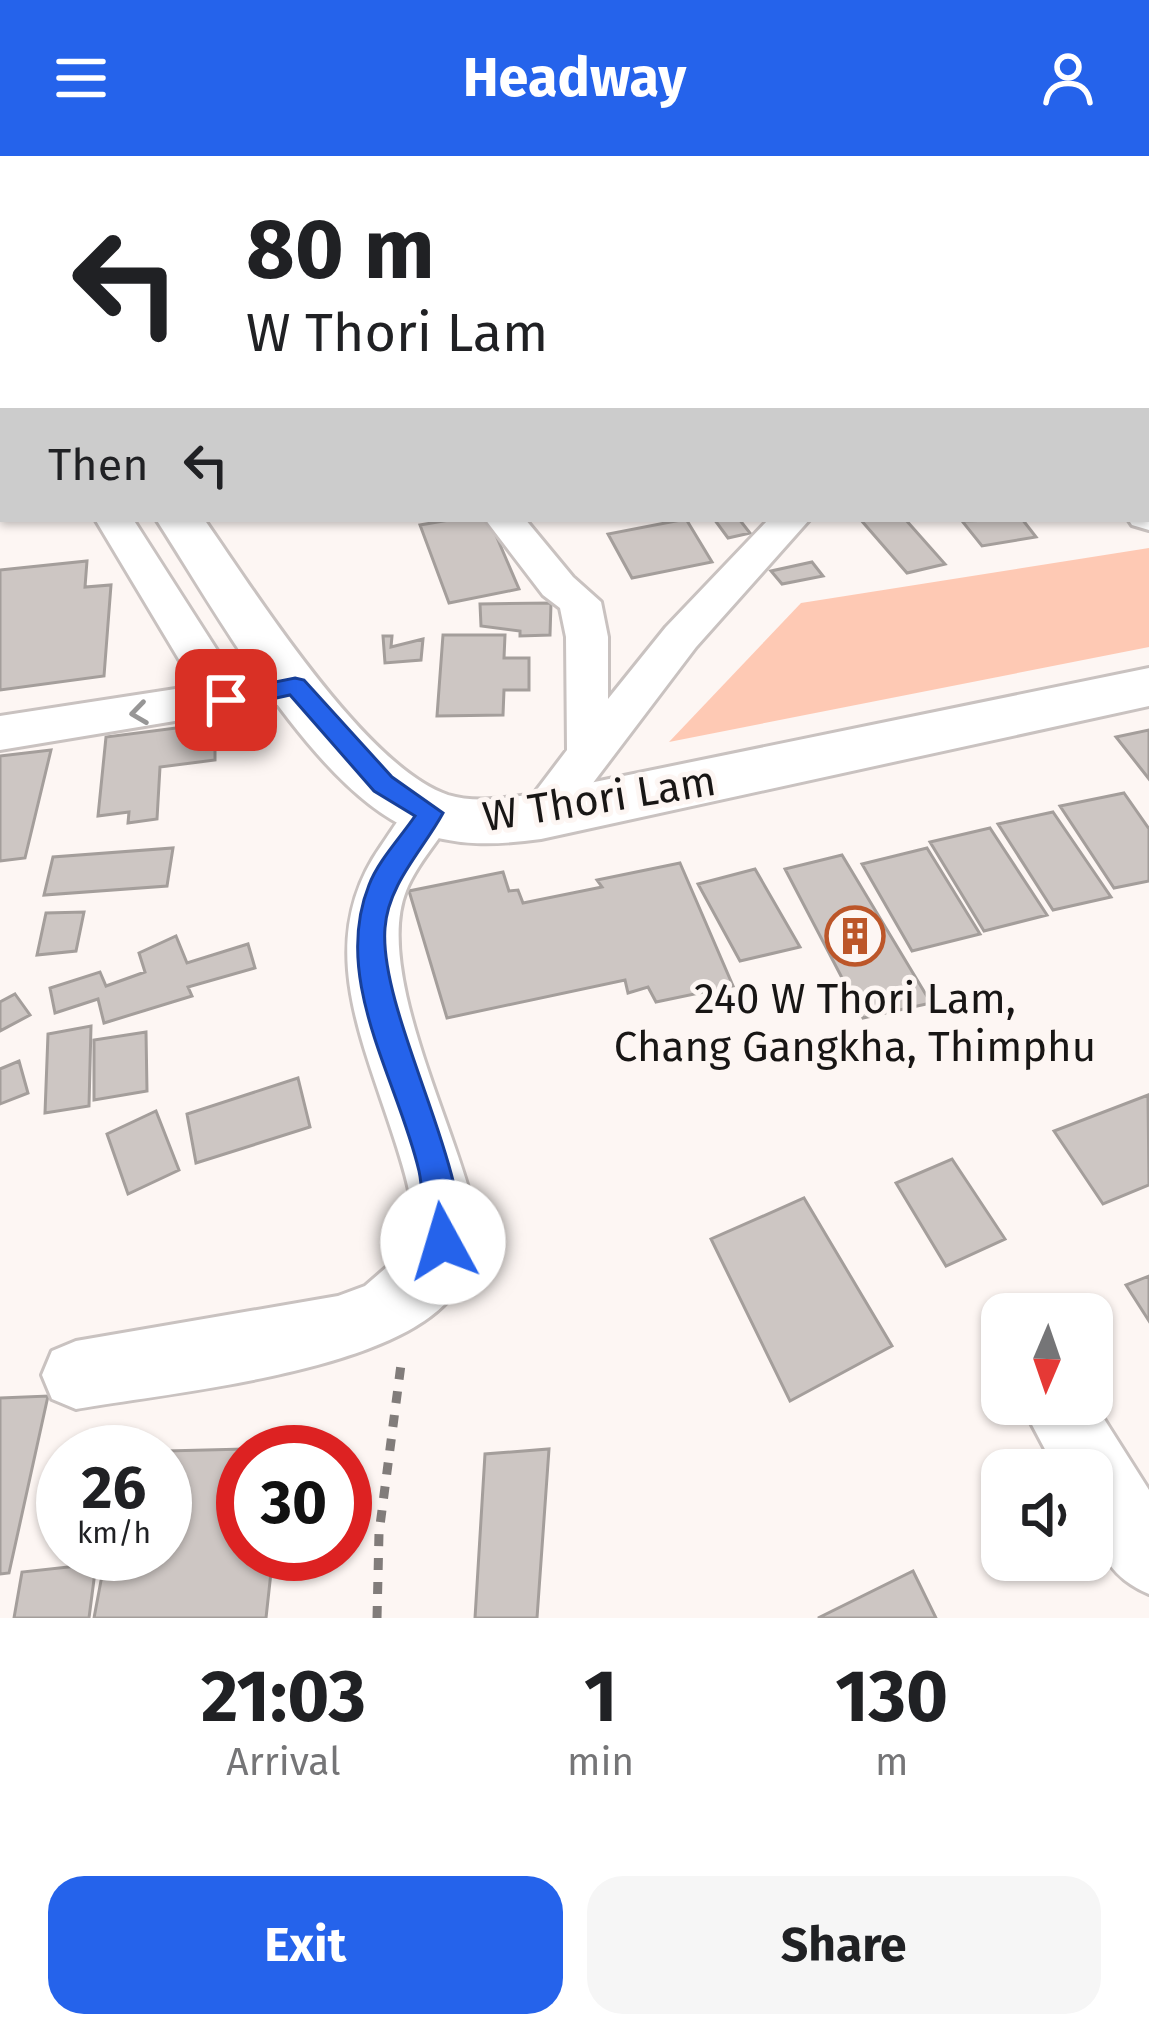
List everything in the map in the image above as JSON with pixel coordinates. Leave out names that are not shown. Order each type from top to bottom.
[{"type":"main road","name":"W Thori Lam","points":[[182,522],[295,686],[383,784],[430,813],[481,821],[541,816],[1149,687]]},
{"type":"street","points":[[115,522],[226,700]]},
{"type":"street","points":[[506,522],[558,586],[580,602],[587,637],[590,752]]},
{"type":"street","points":[[541,816],[681,638],[788,522]]},
{"type":"street","points":[[0,733],[295,686]]},
{"type":"street","points":[[76,1375],[338,1329],[386,1311],[433,1269],[443,1242],[443,1210],[380,1005],[371,929],[382,885],[430,813]]},
{"type":"street","points":[[1068,1425],[1149,1557]]},
{"type":"path","points":[[377,1618],[379,1533],[411,1290]]},
{"type":"shaded area","points":[[1149,548],[1149,647],[669,742],[801,603]]},
{"type":"building","points":[[490,522],[519,589],[449,603],[420,525]]},
{"type":"building","points":[[688,522],[712,562],[632,578],[608,534]]},
{"type":"building","points":[[716,522],[741,522],[750,533],[728,538]]},
{"type":"building","points":[[863,522],[908,522],[945,564],[907,573]]},
{"type":"building","points":[[963,522],[1024,522],[1036,537],[982,546]]},
{"type":"building","points":[[87,561],[85,587],[111,585],[104,676],[0,690],[0,570]]},
{"type":"building","points":[[812,562],[823,576],[782,584],[771,571]]},
{"type":"building","points":[[551,603],[550,635],[520,636],[520,631],[481,626],[480,604]]},
{"type":"building","points":[[443,635],[505,635],[504,658],[529,658],[529,690],[504,690],[503,715],[437,716]]},
{"type":"building","points":[[383,636],[392,636],[391,647],[423,639],[421,660],[385,663]]},
{"type":"building","points":[[215,723],[215,760],[160,767],[157,819],[128,823],[129,812],[98,816],[106,737]]},
{"type":"building","points":[[1149,730],[1149,779],[1116,737]]},
{"type":"building","points":[[51,750],[25,858],[0,861],[0,756]]},
{"type":"building","points":[[1124,793],[1149,829],[1149,881],[1114,888],[1060,806]]},
{"type":"building","points":[[1053,812],[1111,897],[1053,910],[998,824]]},
{"type":"building","points":[[990,828],[1047,915],[984,931],[930,842]]},
{"type":"building","points":[[173,848],[167,886],[44,895],[53,857]]},
{"type":"building","points":[[927,848],[980,934],[912,951],[862,864]]},
{"type":"building","name":"240 W Thori Lam, Chang Gangkha, Thimphu","points":[[842,855],[931,1003],[863,1018],[785,869]]},
{"type":"building","points":[[680,863],[733,986],[656,1002],[648,987],[628,993],[625,980],[447,1018],[409,891],[503,872],[509,891],[518,890],[523,903],[602,887],[597,880]]},
{"type":"building","points":[[755,869],[800,947],[740,961],[698,884]]},
{"type":"building","points":[[84,912],[76,951],[37,955],[46,913]]},
{"type":"building","points":[[176,936],[187,963],[248,944],[255,968],[188,987],[192,996],[104,1023],[98,999],[55,1013],[50,988],[100,972],[106,986],[145,972],[139,953]]},
{"type":"building","points":[[15,994],[30,1015],[0,1031],[0,1002]]},
{"type":"building","points":[[91,1026],[89,1106],[45,1113],[48,1034]]},
{"type":"building","points":[[146,1032],[147,1091],[94,1100],[94,1040]]},
{"type":"building","points":[[19,1061],[28,1093],[0,1104],[0,1069]]},
{"type":"building","points":[[298,1078],[310,1127],[196,1163],[187,1114]]},
{"type":"building","points":[[1148,1095],[1149,1185],[1103,1204],[1054,1131]]},
{"type":"building","points":[[156,1111],[179,1170],[128,1194],[107,1134]]},
{"type":"building","points":[[952,1159],[1005,1239],[946,1266],[896,1183]]},
{"type":"building","points":[[804,1198],[892,1346],[790,1401],[711,1239]]},
{"type":"building","points":[[1149,1276],[1149,1321],[1126,1285]]},
{"type":"building","points":[[48,1396],[42,1425],[36,1425],[36,1450],[9,1573],[0,1574],[0,1398]]},
{"type":"building","points":[[549,1449],[537,1618],[475,1618],[485,1454]]},
{"type":"building","points":[[192,1450],[216,1450],[216,1581],[270,1581],[266,1618],[94,1618],[101,1581],[192,1581]]},
{"type":"building","points":[[36,1570],[36,1581],[94,1581],[89,1618],[14,1618],[22,1572]]},
{"type":"building","points":[[913,1571],[936,1618],[818,1618]]},
{"type":"place","name":"240 W Thori Lam, Chang Gangkha, Thimphu","points":[[855,936]]},
{"type":"route","points":[[226,700],[295,686],[383,784],[430,813],[382,885],[371,929],[380,1005],[435,1172],[443,1210],[443,1242]]}]
